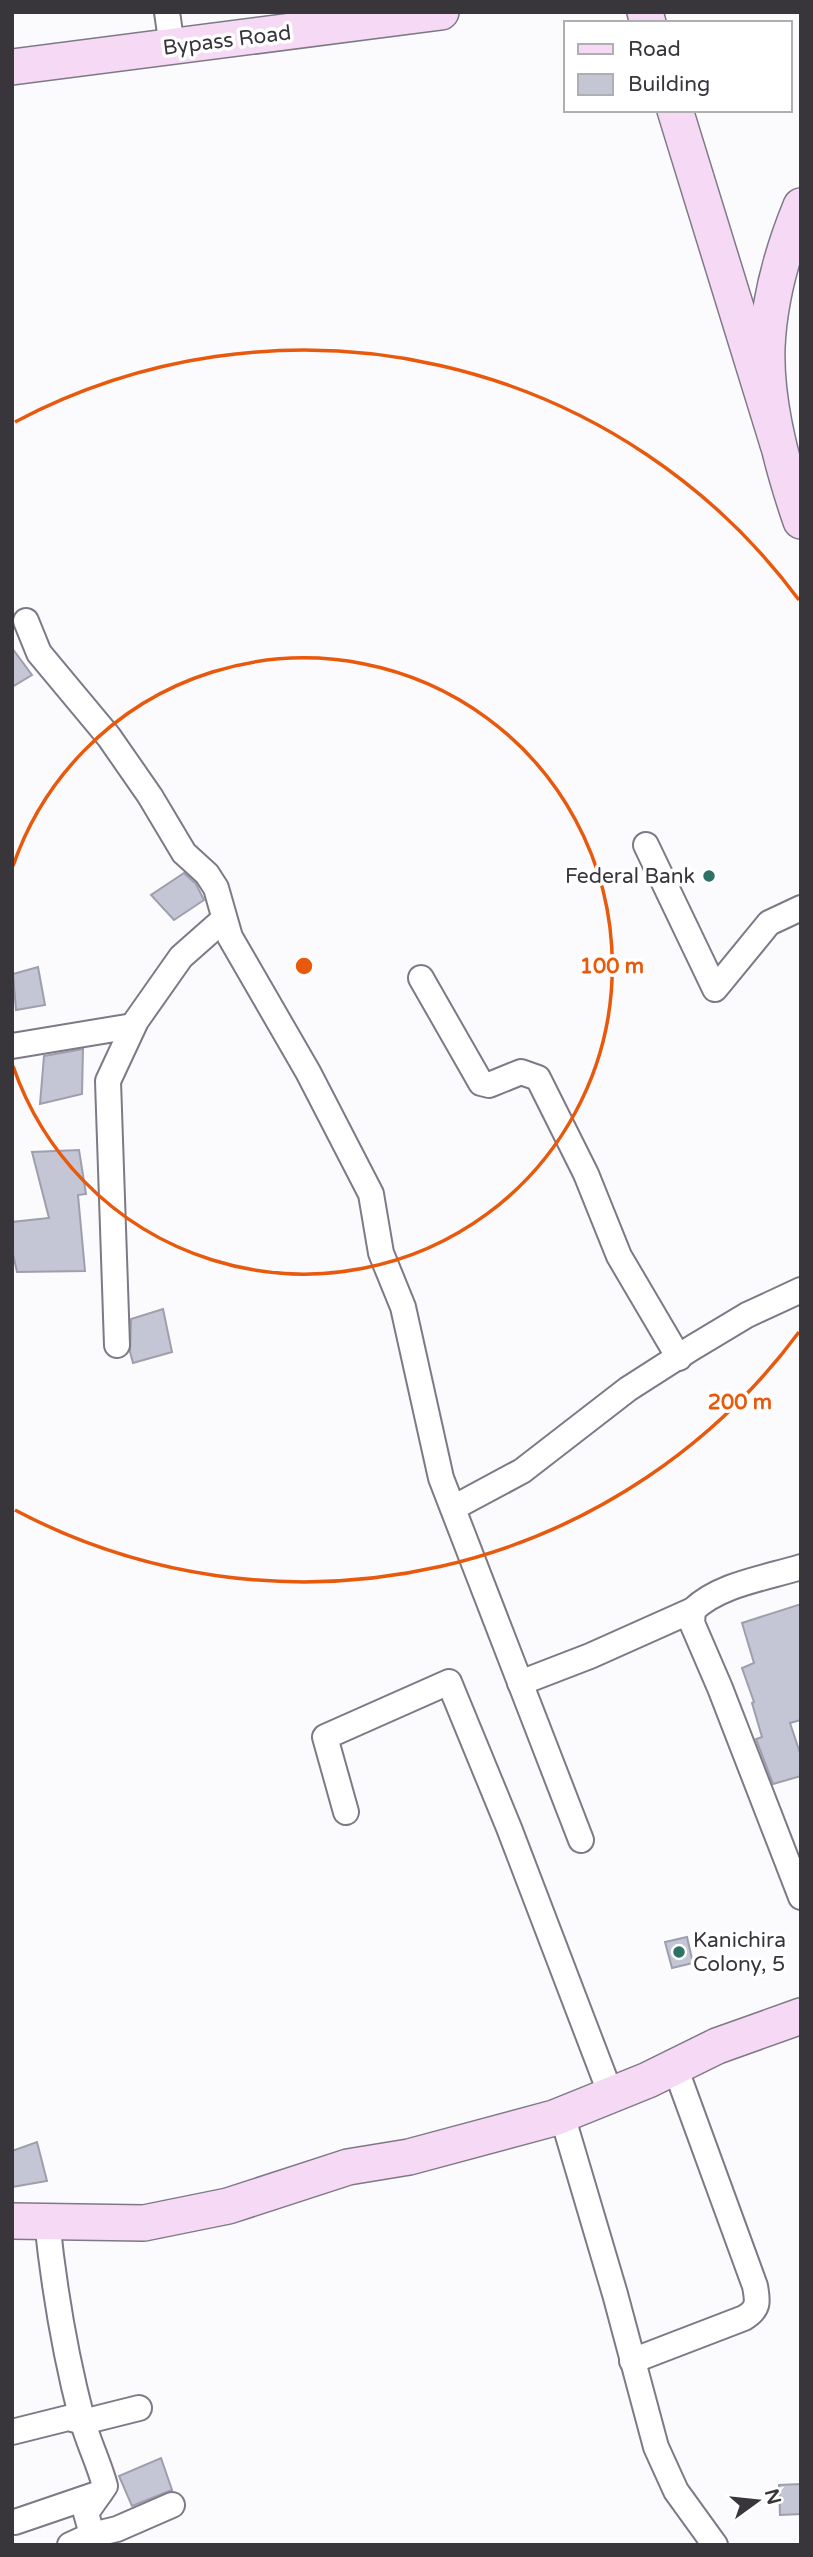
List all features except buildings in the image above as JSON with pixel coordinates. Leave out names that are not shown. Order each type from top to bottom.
[{"type":"main road","name":"Bypass Road","points":[[12,67],[441,12]]},
{"type":"main road","points":[[676,112],[801,521]]},
{"type":"main road","points":[[778,444],[767,348],[772,305],[788,239],[801,206]]},
{"type":"main road","points":[[12,2221],[144,2223],[228,2206],[348,2167],[409,2157],[562,2115],[675,2067],[717,2046],[801,2016]]},
{"type":"street","points":[[167,12],[172,47]]},
{"type":"street","points":[[26,621],[38,653],[109,737],[150,796],[184,853],[216,888],[230,937],[308,1072],[371,1194],[381,1253],[403,1307],[441,1478],[581,1840]]},
{"type":"street","points":[[646,845],[715,989],[769,923],[801,908]]},
{"type":"street","points":[[117,1345],[108,1081],[133,1026],[181,957],[224,919]]},
{"type":"street","points":[[421,978],[481,1083],[489,1085],[521,1072],[538,1078],[586,1174],[619,1256],[679,1358]]},
{"type":"street","points":[[12,1046],[133,1026]]},
{"type":"street","points":[[453,1508],[522,1471],[628,1389],[747,1315],[801,1290]]},
{"type":"street","points":[[520,1683],[590,1656],[693,1610],[702,1601],[727,1590],[801,1567]]},
{"type":"street","points":[[693,1610],[692,1623],[801,1897]]},
{"type":"street","points":[[346,1812],[325,1737],[450,1682],[611,2095]]},
{"type":"street","points":[[632,2361],[744,2318],[754,2312],[758,2304],[755,2286],[675,2067]]},
{"type":"street","points":[[562,2115],[656,2447],[676,2491],[715,2545]]},
{"type":"street","points":[[47,2221],[56,2298],[83,2422],[105,2486],[86,2513],[85,2541],[172,2505]]},
{"type":"street","points":[[12,2432],[68,2418],[83,2422],[139,2408]]},
{"type":"street","points":[[15,2522],[100,2493]]},
{"type":"place","name":"Federal Bank","points":[[709,876]]},
{"type":"place","name":"Kanichira Colony, 5","points":[[679,1952]]}]
